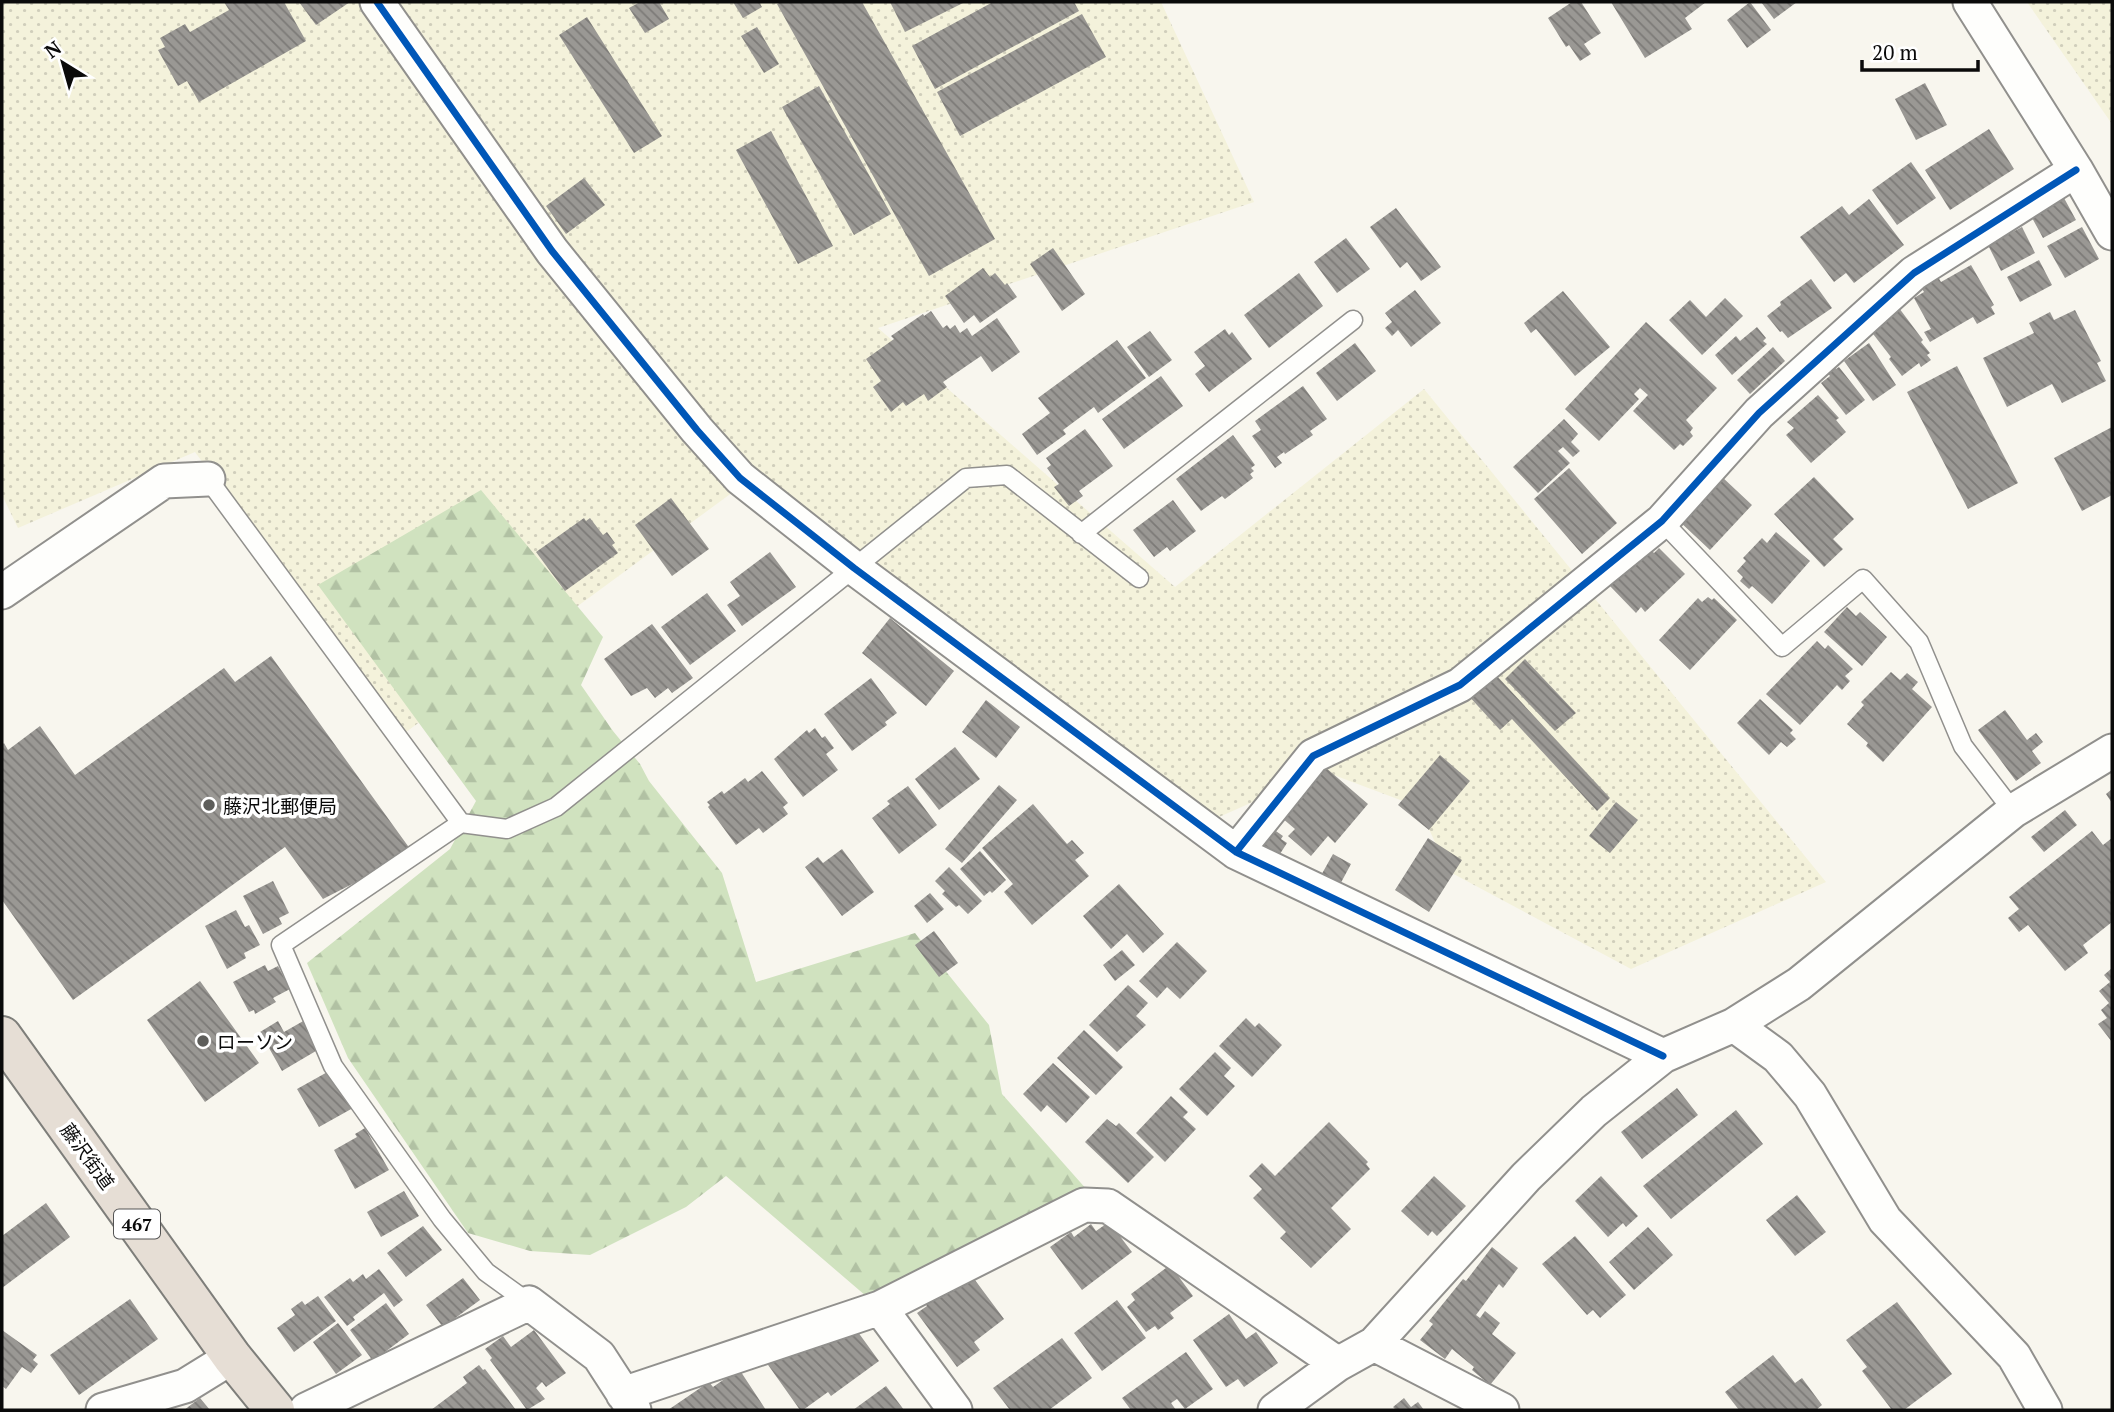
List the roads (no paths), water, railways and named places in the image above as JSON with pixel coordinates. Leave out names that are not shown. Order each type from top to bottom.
[{"type":"highway","name":"藤沢街道","points":[[2,1036],[232,1357],[275,1410]]},
{"type":"street","points":[[377,2],[552,251],[697,430],[740,478],[854,568],[1236,852],[1663,1056]]},
{"type":"street","points":[[1970,2],[2076,170],[2112,233]]},
{"type":"street","points":[[1236,852],[1313,756],[1460,685],[1662,521],[1759,413],[1914,273],[2076,170]]},
{"type":"street","points":[[2,592],[164,481],[208,479]]},
{"type":"street","points":[[1275,1410],[1338,1364],[1374,1344],[1536,1168],[1594,1111],[1663,1056],[1734,1025],[1799,984],[2013,811],[2112,751]]},
{"type":"street","points":[[1734,1025],[1778,1057],[1810,1095],[1885,1220],[2014,1356],[2045,1410]]},
{"type":"street","points":[[306,1410],[529,1303],[599,1356],[629,1402],[880,1308],[1084,1205],[1108,1206],[1338,1364]]},
{"type":"street","points":[[880,1308],[955,1410]]},
{"type":"street","points":[[1374,1344],[1502,1410]]},
{"type":"street","points":[[103,1410],[185,1386],[232,1357]]},
{"type":"lane","points":[[1081,534],[1353,320]]},
{"type":"lane","points":[[529,1303],[486,1272],[442,1219],[333,1066],[281,945],[461,823],[507,829],[556,807],[966,478],[1007,475],[1139,578]]},
{"type":"lane","points":[[208,479],[461,823]]},
{"type":"lane","points":[[1662,521],[1782,647],[1863,579],[1919,642],[1963,746],[2013,811]]},
{"type":"place","name":"藤沢北郵便局","points":[[209,805]]},
{"type":"place","name":"ローソン","points":[[203,1041]]}]
